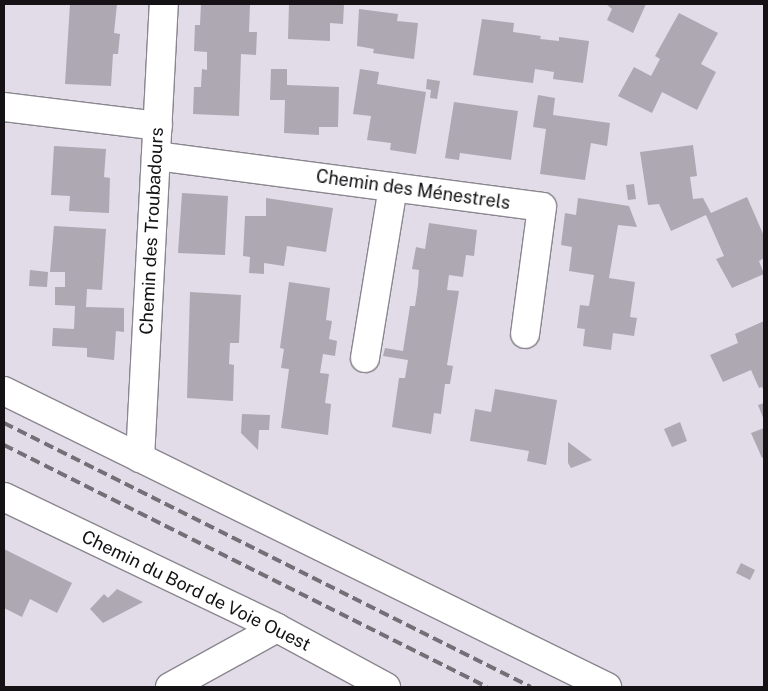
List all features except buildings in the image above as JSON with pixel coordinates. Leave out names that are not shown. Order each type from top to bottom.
[{"type":"street","name":"Chemin des Troubadours","points":[[140,458],[164,4]]},
{"type":"street","points":[[4,107],[158,126]]},
{"type":"street","name":"Chemin des Ménestrels","points":[[156,156],[542,207],[525,334]]},
{"type":"street","points":[[365,358],[393,187]]},
{"type":"street","points":[[4,391],[607,687]]},
{"type":"street","name":"Chemin du Bord de Voie Ouest","points":[[4,497],[277,628],[386,687]]},
{"type":"street","points":[[170,687],[277,628]]},
{"type":"railway","points":[[4,423],[531,687]]},
{"type":"railway","points":[[4,445],[487,687]]}]
